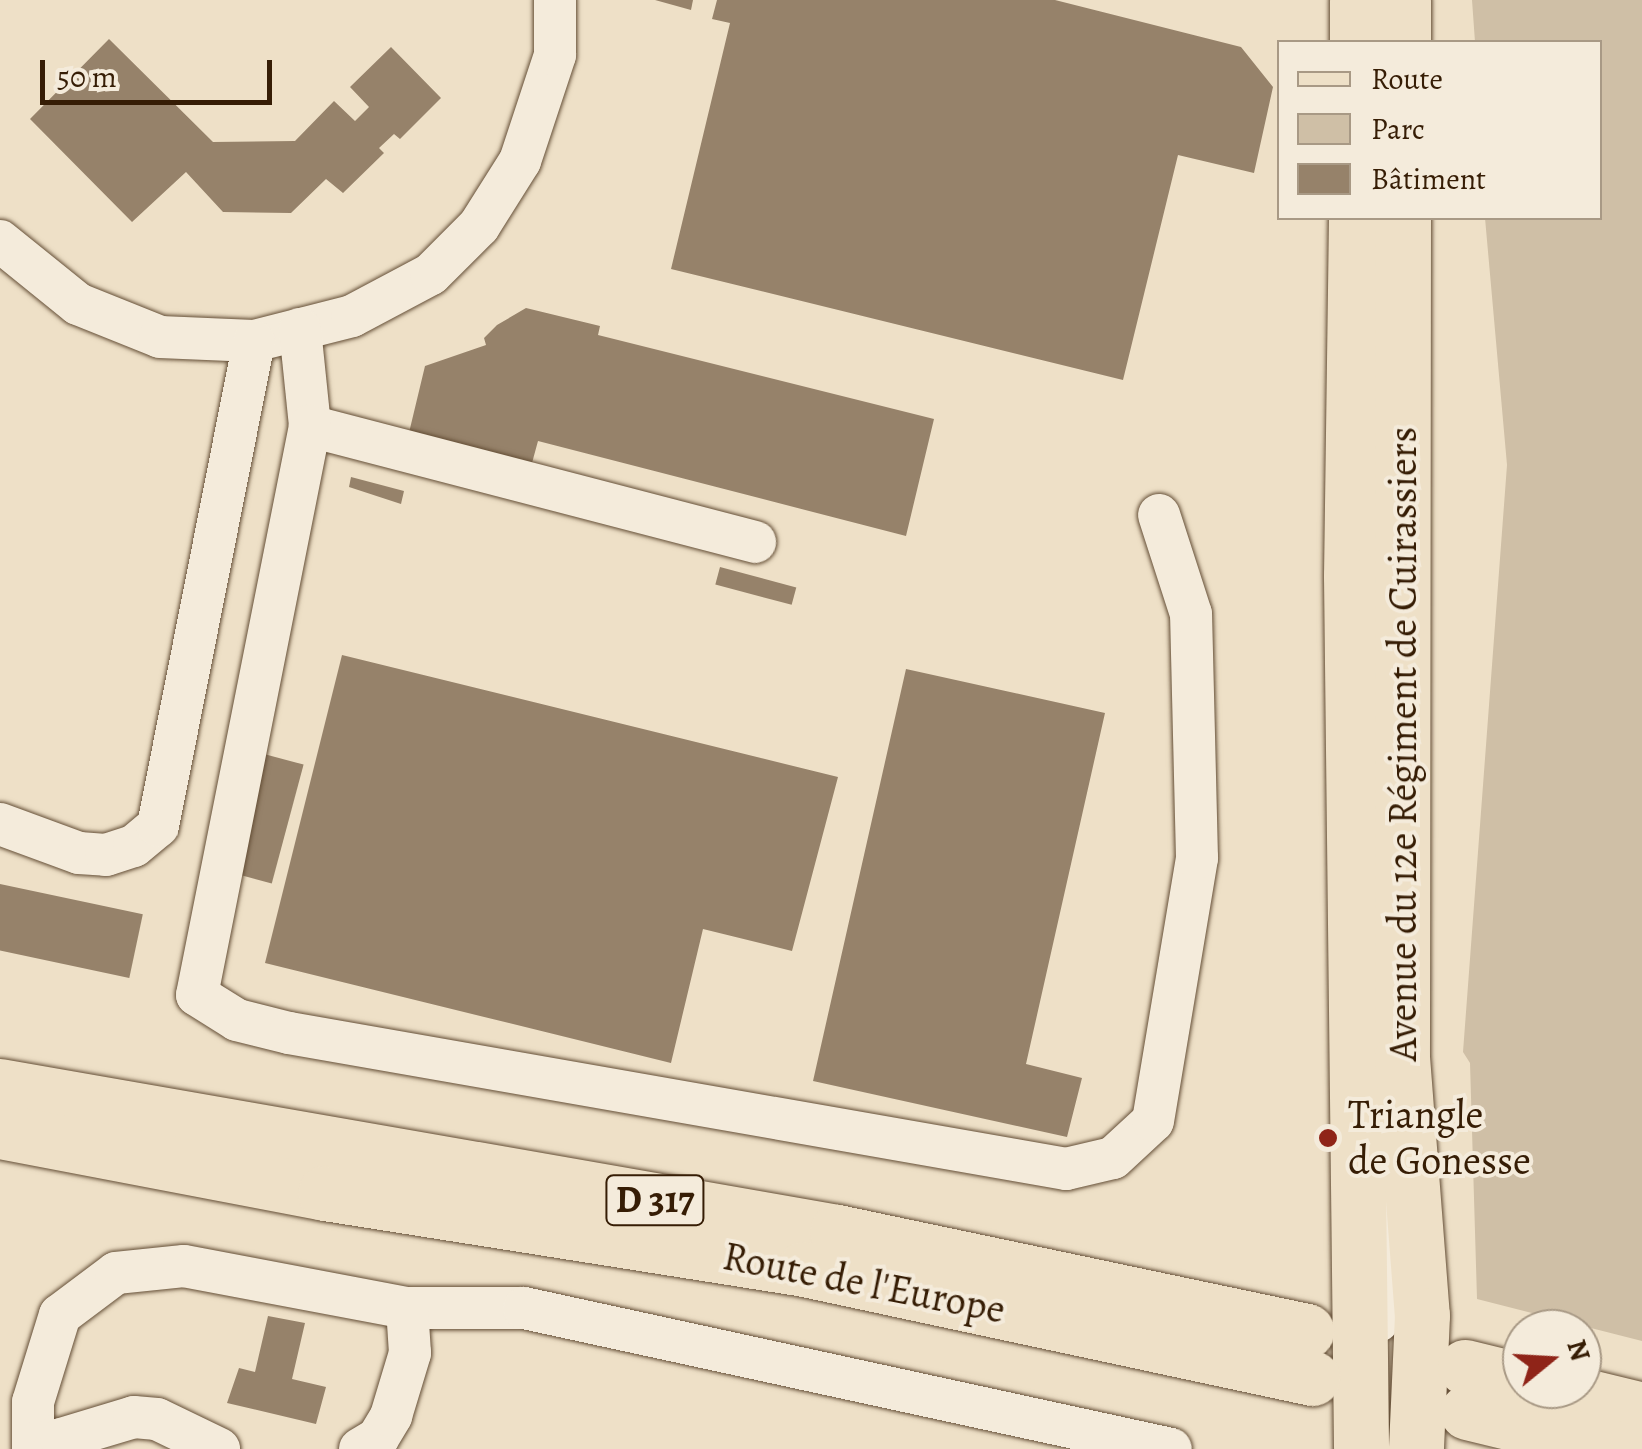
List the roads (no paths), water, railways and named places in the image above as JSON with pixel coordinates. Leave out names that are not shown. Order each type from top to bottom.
[{"type":"main road","points":[[1357,0],[1357,40]]},
{"type":"main road","points":[[1403,40],[1404,0]]},
{"type":"main road","name":"Avenue du 12e Régiment de Cuirassiers","points":[[1356,220],[1352,576],[1361,1445]]},
{"type":"main road","name":"Avenue du 12e Régiment de Cuirassiers","points":[[1402,220],[1402,1057],[1422,1315],[1449,1387],[1416,1449]]},
{"type":"main road","name":"Route de l'Europe","points":[[0,1086],[837,1232],[1310,1354],[325,1193],[0,1131]]},
{"type":"main road","points":[[1449,1387],[1502,1383]]},
{"type":"main road","points":[[1449,1387],[1620,1449]]},
{"type":"main road","points":[[1602,1400],[1642,1410]]},
{"type":"street","points":[[0,242],[78,304],[160,337],[254,341],[352,316],[431,274],[480,226],[520,161],[555,56],[555,0]]},
{"type":"street","points":[[1382,0],[1382,40]]},
{"type":"street","points":[[1361,1445],[1386,1274],[1378,1020],[1381,220]]},
{"type":"street","points":[[300,329],[310,426],[198,995],[237,1020],[289,1033],[1066,1168],[1113,1158],[1153,1121],[1197,858],[1190,614],[1159,516]]},
{"type":"street","points":[[0,824],[79,853],[106,855],[134,846],[158,826],[254,341]]},
{"type":"street","points":[[310,426],[754,542]]},
{"type":"street","points":[[33,1449],[32,1402],[60,1315],[116,1273],[184,1266],[407,1308],[524,1308],[1171,1449]]},
{"type":"street","points":[[1386,1274],[1449,1387]]},
{"type":"street","points":[[360,1449],[378,1438],[391,1416],[410,1352],[407,1308]]},
{"type":"street","points":[[54,1449],[61,1439],[134,1417],[157,1419],[219,1449]]},
{"type":"place","name":"Triangle de Gonesse","points":[[1328,1138]]}]
